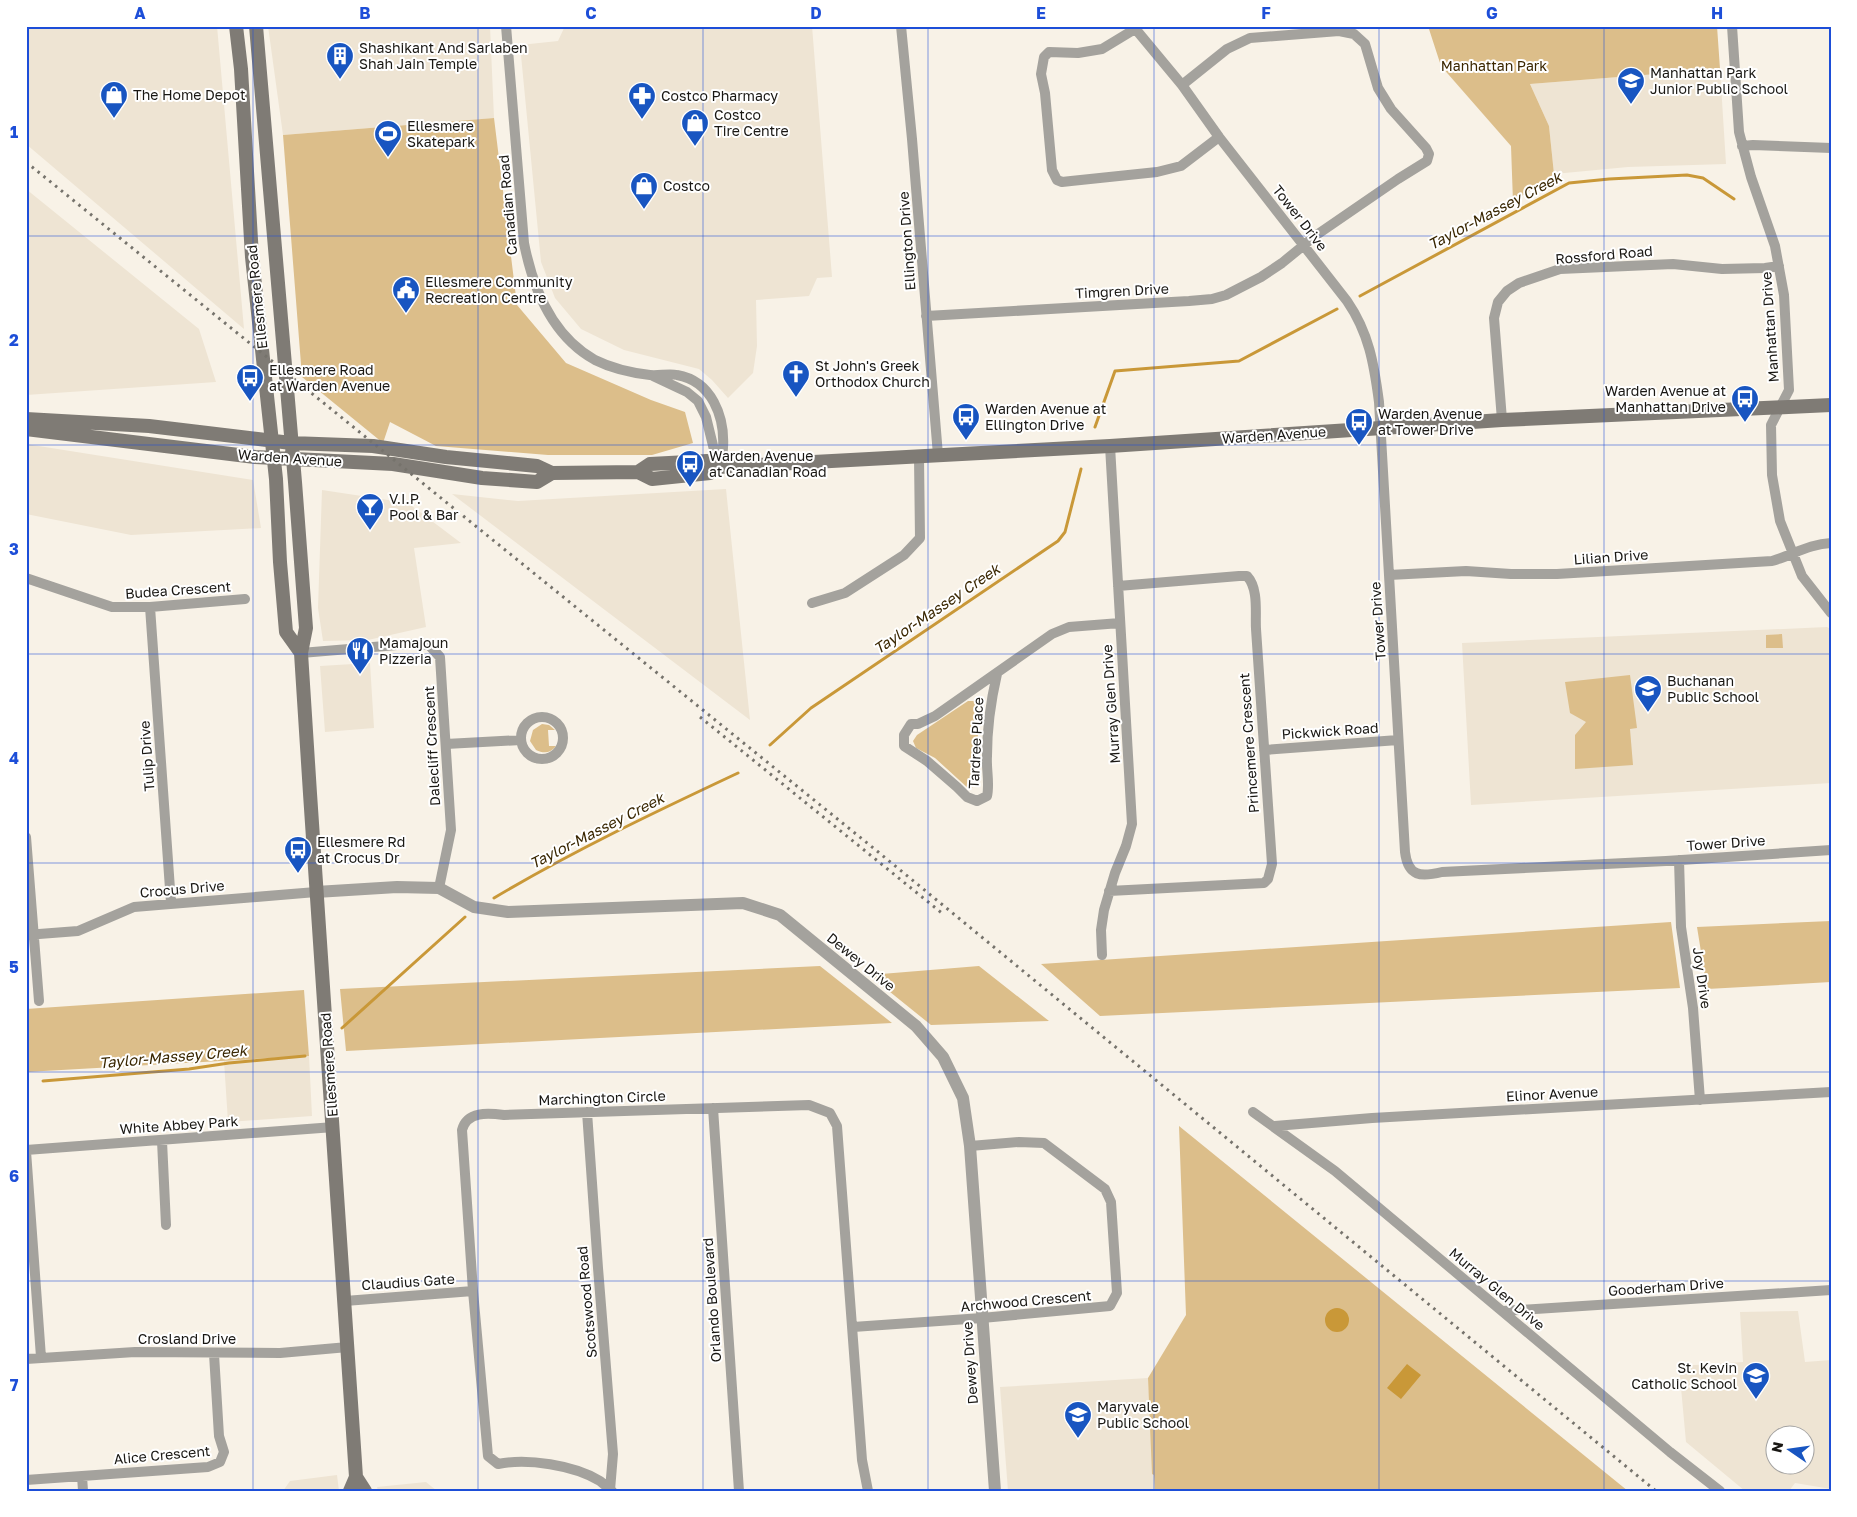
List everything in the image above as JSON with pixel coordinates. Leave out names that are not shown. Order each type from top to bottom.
[{"type":"main road","name":"Ellesmere Road","points":[[236,26],[241,69],[252,258],[274,457],[286,632],[301,653]]},
{"type":"main road","name":"Ellesmere Road","points":[[256,26],[306,628],[301,653],[356,1477],[350,1491]]},
{"type":"main road","points":[[241,69],[259,68]]},
{"type":"main road","name":"Warden Avenue","points":[[26,419],[149,426],[291,443],[373,446],[446,457],[537,466],[552,473],[638,472],[652,479],[710,474],[718,467],[1110,446],[1502,420],[1831,405]]},
{"type":"main road","name":"Warden Avenue","points":[[26,429],[236,454],[393,464],[482,478],[537,482],[552,473]]},
{"type":"main road","name":"Ellesmere Road","points":[[356,1477],[365,1491]]},
{"type":"street","name":"Canadian Road","points":[[506,26],[524,243],[528,265],[543,305],[554,323],[570,341],[593,359],[605,364],[650,375],[677,375],[692,380],[710,394],[715,402],[721,424],[723,449],[718,467]]},
{"type":"street","name":"Ellington Drive","points":[[901,26],[938,455]]},
{"type":"street","name":"Manhattan Drive","points":[[1732,26],[1737,106],[1742,146],[1769,225],[1784,295],[1789,390],[1772,425],[1772,475],[1780,521],[1793,554],[1807,584],[1831,613]]},
{"type":"street","points":[[1134,27],[1102,49],[1078,53],[1049,52],[1044,57],[1041,74],[1045,93],[1051,162],[1057,180],[1062,182],[1158,172],[1170,169],[1181,166],[1219,137]]},
{"type":"street","name":"Tower Drive","points":[[1134,27],[1182,85],[1219,137],[1305,245],[1359,319],[1375,368],[1380,402],[1398,740],[1405,852],[1408,865],[1415,873],[1424,875],[1442,872],[1831,850]]},
{"type":"street","name":"Timgren Drive","points":[[926,316],[1212,299],[1226,296],[1261,277],[1315,236],[1427,161],[1429,154],[1426,148],[1391,109],[1378,88],[1365,44],[1354,34],[1339,32],[1256,36],[1227,49],[1182,85]]},
{"type":"street","points":[[1742,146],[1831,148]]},
{"type":"street","name":"Rossford Road","points":[[1502,420],[1494,318],[1498,302],[1502,296],[1519,284],[1560,270],[1601,266],[1673,264],[1722,269],[1779,266]]},
{"type":"street","name":"Murray Glen Drive","points":[[1102,955],[1104,910],[1132,824],[1110,446]]},
{"type":"street","points":[[812,603],[845,593],[904,555],[920,538],[919,457]]},
{"type":"street","name":"Lilian Drive","points":[[1389,576],[1466,571],[1511,574],[1557,574],[1772,561],[1793,554],[1808,546],[1831,543]]},
{"type":"street","name":"Princemere Crescent","points":[[1109,891],[1264,882],[1268,879],[1272,864],[1255,596],[1251,581],[1247,576],[1239,576],[1118,586]]},
{"type":"street","name":"Budea Crescent","points":[[26,578],[112,607],[150,607],[246,599]]},
{"type":"street","name":"Tulip Drive","points":[[150,607],[171,903]]},
{"type":"street","name":"Tardree Place","points":[[997,674],[991,706],[987,754],[989,789],[987,796],[977,801],[966,797],[958,787],[927,761],[904,746],[903,739],[911,724],[918,724],[935,716],[997,674],[1022,653],[1052,634],[1068,627],[1120,623]]},
{"type":"street","name":"Dalecliff Crescent","points":[[301,653],[410,644],[429,645],[440,657],[450,830],[439,888]]},
{"type":"street","points":[[544,717],[557,723],[563,736],[560,750],[550,758],[544,759],[531,756],[521,740],[525,726],[537,718],[544,717]]},
{"type":"street","points":[[446,744],[521,740]]},
{"type":"street","name":"Pickwick Road","points":[[1264,750],[1398,740]]},
{"type":"street","points":[[26,837],[30,935],[39,1001]]},
{"type":"street","name":"Joy Drive","points":[[1679,860],[1681,927],[1692,1008],[1700,1100]]},
{"type":"street","name":"Dewey Drive","points":[[316,892],[396,887],[439,888],[474,906],[508,912],[743,903],[780,915],[916,1026],[943,1057],[963,1098],[970,1146],[995,1491]]},
{"type":"street","name":"Crocus Drive","points":[[30,935],[78,931],[128,909],[171,903],[316,892]]},
{"type":"street","name":"Elinor Avenue","points":[[1275,1126],[1382,1117],[1831,1092]]},
{"type":"street","name":"Marchington Circle","points":[[611,1490],[600,1481],[573,1470],[540,1463],[511,1462],[498,1464],[488,1456],[473,1291],[462,1130],[467,1120],[480,1114],[809,1105],[830,1113],[837,1126],[862,1460],[868,1491]]},
{"type":"street","name":"Orlando Boulevard","points":[[713,1108],[739,1491]]},
{"type":"street","name":"Scotswood Road","points":[[587,1112],[613,1454],[611,1490]]},
{"type":"street","name":"Murray Glen Drive","points":[[1254,1112],[1335,1171],[1670,1452],[1720,1491]]},
{"type":"street","name":"White Abbey Park","points":[[26,1150],[334,1127]]},
{"type":"street","points":[[162,1141],[166,1225]]},
{"type":"street","name":"Archwood Crescent","points":[[852,1327],[982,1318],[1110,1306],[1116,1293],[1111,1211],[1105,1189],[1044,1143],[1019,1142],[970,1146]]},
{"type":"street","points":[[26,1150],[41,1357]]},
{"type":"street","name":"Gooderham Drive","points":[[1502,1311],[1831,1290]]},
{"type":"street","name":"Claudius Gate","points":[[345,1301],[473,1291]]},
{"type":"street","name":"Crosland Drive","points":[[26,1359],[135,1352],[280,1353],[348,1347]]},
{"type":"street","name":"Alice Crescent","points":[[26,1480],[208,1467],[220,1462],[224,1452],[219,1436],[214,1354]]},
{"type":"street","points":[[82,1476],[83,1491]]},
{"type":"shaded area","name":"The Home Depot","points":[[26,26],[217,26],[244,329],[26,144]]},
{"type":"shaded area","points":[[268,26],[490,26],[494,118],[283,135]]},
{"type":"shaded area","points":[[565,26],[812,26],[832,277],[817,278],[809,296],[756,300],[757,346],[753,373],[728,398],[699,369],[624,350],[581,329],[555,298],[541,262],[520,45],[558,41]]},
{"type":"shaded area","name":"Manhattan Park Junior Public School","points":[[1720,69],[1726,164],[1628,167],[1554,174],[1549,126],[1530,84]]},
{"type":"shaded area","points":[[26,189],[199,329],[216,382],[26,395]]},
{"type":"shaded area","points":[[26,444],[253,480],[261,528],[131,535],[26,514]]},
{"type":"shaded area","points":[[726,489],[750,720],[452,494],[518,501]]},
{"type":"shaded area","points":[[322,490],[408,503],[461,543],[414,548],[426,627],[368,640],[323,641],[318,608]]},
{"type":"shaded area","name":"Buchanan Public School","points":[[1827,627],[1831,629],[1831,783],[1471,805],[1462,643]]},
{"type":"shaded area","points":[[370,663],[374,728],[325,732],[320,666]]},
{"type":"shaded area","points":[[309,1056],[312,1116],[228,1122],[224,1061]]},
{"type":"shaded area","points":[[1337,1308],[1345,1312],[1349,1320],[1345,1328],[1337,1332],[1329,1328],[1325,1320],[1329,1312]]},
{"type":"shaded area","name":"St. Kevin Catholic School","points":[[1798,1311],[1805,1362],[1831,1360],[1831,1489],[1795,1483],[1789,1491],[1745,1491],[1686,1442],[1679,1366],[1743,1362],[1740,1312]]},
{"type":"shaded area","points":[[1407,1364],[1421,1375],[1401,1399],[1387,1388]]},
{"type":"shaded area","name":"Maryvale Public School","points":[[1148,1378],[1155,1491],[1008,1491],[1000,1387]]},
{"type":"shaded area","points":[[337,1475],[339,1491],[283,1491],[290,1481]]},
{"type":"shaded area","points":[[426,1482],[437,1491],[378,1491],[377,1487]]},
{"type":"green space","name":"Manhattan Park","points":[[1428,26],[1717,26],[1720,69],[1530,84],[1549,126],[1554,174],[1513,202],[1511,146],[1441,66]]},
{"type":"green space","points":[[494,118],[517,305],[566,363],[651,400],[685,412],[693,443],[652,455],[548,455],[436,446],[390,422],[383,443],[302,377],[283,135]]},
{"type":"green space","points":[[1782,634],[1783,648],[1766,648],[1766,635]]},
{"type":"green space","points":[[1630,675],[1637,728],[1630,729],[1633,765],[1575,769],[1575,735],[1586,722],[1570,713],[1565,682]]},
{"type":"green space","points":[[968,701],[979,701],[981,705],[973,787],[969,789],[935,758],[916,748],[913,741],[917,735]]},
{"type":"green space","points":[[542,724],[549,725],[555,730],[548,730],[549,746],[556,746],[547,752],[536,750],[530,741],[533,730]]},
{"type":"green space","points":[[1831,921],[1831,982],[1707,989],[1697,927]]},
{"type":"green space","points":[[1671,922],[1680,988],[1100,1016],[1041,964]]},
{"type":"green space","points":[[820,966],[892,1023],[346,1051],[340,989]]},
{"type":"green space","points":[[979,966],[1049,1021],[931,1025],[869,975]]},
{"type":"green space","points":[[304,990],[309,1056],[26,1072],[26,1009]]},
{"type":"green space","points":[[1179,1126],[1628,1491],[1155,1491],[1154,1475],[1152,1474],[1148,1378],[1186,1315]]},
{"type":"waterway","name":"Taylor-Massey Creek","points":[[1360,296],[1569,183],[1687,175],[1703,178],[1734,199]]},
{"type":"waterway","name":"Taylor-Massey Creek","points":[[1095,427],[1115,371],[1239,361],[1337,309]]},
{"type":"waterway","name":"Taylor-Massey Creek","points":[[770,745],[811,708],[1058,541],[1065,532],[1081,469]]},
{"type":"waterway","name":"Taylor-Massey Creek","points":[[494,898],[584,848],[738,773]]},
{"type":"waterway","name":"Taylor-Massey Creek","points":[[342,1028],[465,917]]},
{"type":"waterway","name":"Taylor-Massey Creek","points":[[43,1081],[189,1069],[229,1063],[305,1056]]},
{"type":"railway","points":[[26,162],[877,851],[1656,1491]]},
{"type":"railway","points":[[700,717],[943,914]]},
{"type":"place","name":"Shashikant And Sarlaben Shah Jain Temple","points":[[340,80]]},
{"type":"place","name":"Manhattan Park Junior Public School","points":[[1631,105]]},
{"type":"place","name":"The Home Depot","points":[[114,119]]},
{"type":"place","name":"Costco Pharmacy","points":[[642,120]]},
{"type":"place","name":"Costco Tire Centre","points":[[695,147]]},
{"type":"place","name":"Ellesmere Skatepark","points":[[388,158]]},
{"type":"place","name":"Costco","points":[[644,210]]},
{"type":"place","name":"Ellesmere Community Recreation Centre","points":[[406,314]]},
{"type":"place","name":"St John's Greek Orthodox Church","points":[[796,398]]},
{"type":"place","name":"Ellesmere Road at Warden Avenue","points":[[250,402]]},
{"type":"place","name":"Warden Avenue at Manhattan Drive","points":[[1745,423]]},
{"type":"place","name":"Warden Avenue at Ellington Drive","points":[[966,441]]},
{"type":"place","name":"Warden Avenue at Tower Drive","points":[[1359,446]]},
{"type":"place","name":"Warden Avenue at Canadian Road","points":[[690,488]]},
{"type":"place","name":"V.I.P. Pool & Bar","points":[[370,531]]},
{"type":"place","name":"Mamajoun Pizzeria","points":[[360,675]]},
{"type":"place","name":"Buchanan Public School","points":[[1648,713]]},
{"type":"place","name":"Ellesmere Rd at Crocus Dr","points":[[298,874]]},
{"type":"place","name":"St. Kevin Catholic School","points":[[1756,1400]]},
{"type":"place","name":"Maryvale Public School","points":[[1078,1439]]}]
